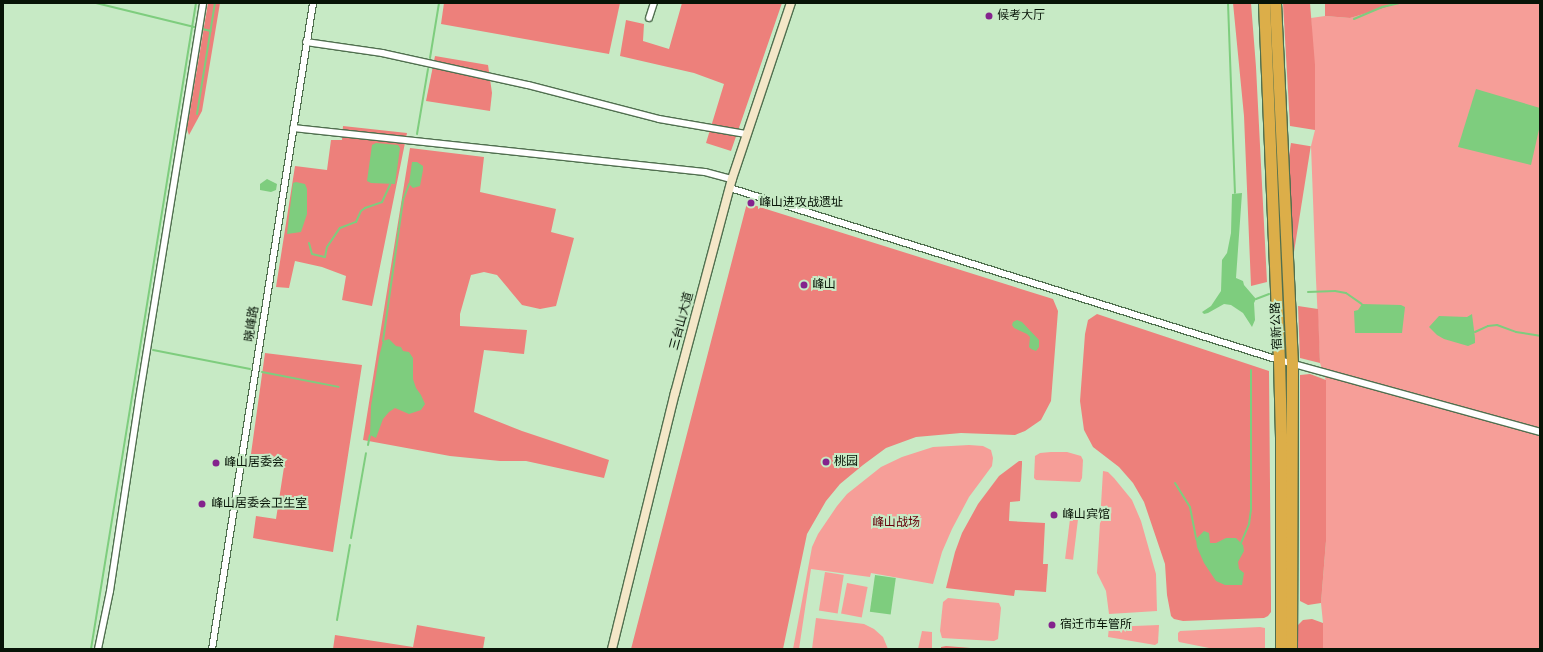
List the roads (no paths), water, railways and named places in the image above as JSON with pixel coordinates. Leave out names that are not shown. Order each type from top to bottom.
[{"type":"highway","name":"宿新公路","points":[[1264,3],[1279,360],[1281,452],[1281,649]]},
{"type":"highway","name":"宿新公路","points":[[1275,3],[1292,363],[1291,649]]},
{"type":"main road","name":"三台山大道","points":[[612,649],[675,392],[732,179],[791,3]]},
{"type":"street","points":[[98,649],[110,592],[139,399],[203,3]]},
{"type":"street","name":"晓峰路","points":[[212,649],[312,3]]},
{"type":"street","points":[[649,18],[654,3]]},
{"type":"street","points":[[306,42],[382,53],[528,85],[659,119],[746,134]]},
{"type":"street","points":[[293,128],[705,172],[732,179]]},
{"type":"street","points":[[730,188],[1279,360],[1540,432]]},
{"type":"waterway","points":[[96,3],[211,31]]},
{"type":"waterway","points":[[91,649],[196,3]]},
{"type":"waterway","points":[[197,114],[215,3]]},
{"type":"waterway","points":[[430,58],[439,3]]},
{"type":"waterway","points":[[1228,3],[1235,193]]},
{"type":"waterway","points":[[1354,19],[1382,7],[1399,3]]},
{"type":"waterway","points":[[417,134],[428,69]]},
{"type":"waterway","points":[[383,341],[403,200],[409,184]]},
{"type":"waterway","points":[[309,243],[312,254],[325,257],[327,247],[340,228],[356,222],[361,211],[365,208],[382,202],[390,185]]},
{"type":"waterway","points":[[1308,292],[1335,291],[1346,293],[1362,304]]},
{"type":"waterway","points":[[1256,299],[1269,294]]},
{"type":"waterway","points":[[1475,332],[1488,326],[1497,325],[1516,332],[1540,336]]},
{"type":"waterway","points":[[153,350],[250,369]]},
{"type":"waterway","points":[[1241,543],[1249,524],[1251,509],[1251,370]]},
{"type":"waterway","points":[[262,372],[339,387]]},
{"type":"waterway","points":[[368,445],[370,435]]},
{"type":"waterway","points":[[351,538],[366,453]]},
{"type":"waterway","points":[[1175,483],[1190,507],[1196,539]]},
{"type":"waterway","points":[[337,620],[350,545]]},
{"type":"place","name":"候考大厅","points":[[989,16]]},
{"type":"place","name":"峰山进攻战遗址","points":[[751,203]]},
{"type":"place","name":"峰山","points":[[804,285]]},
{"type":"place","name":"桃园","points":[[826,462]]},
{"type":"place","name":"峰山居委会","points":[[216,463]]},
{"type":"place","name":"峰山居委会卫生室","points":[[202,504]]},
{"type":"place","name":"峰山宾馆","points":[[1054,515]]},
{"type":"place","name":"宿迁市车管所","points":[[1052,625]]},
{"type":"park label","name":"峰山战场","points":[[896,523]]}]
